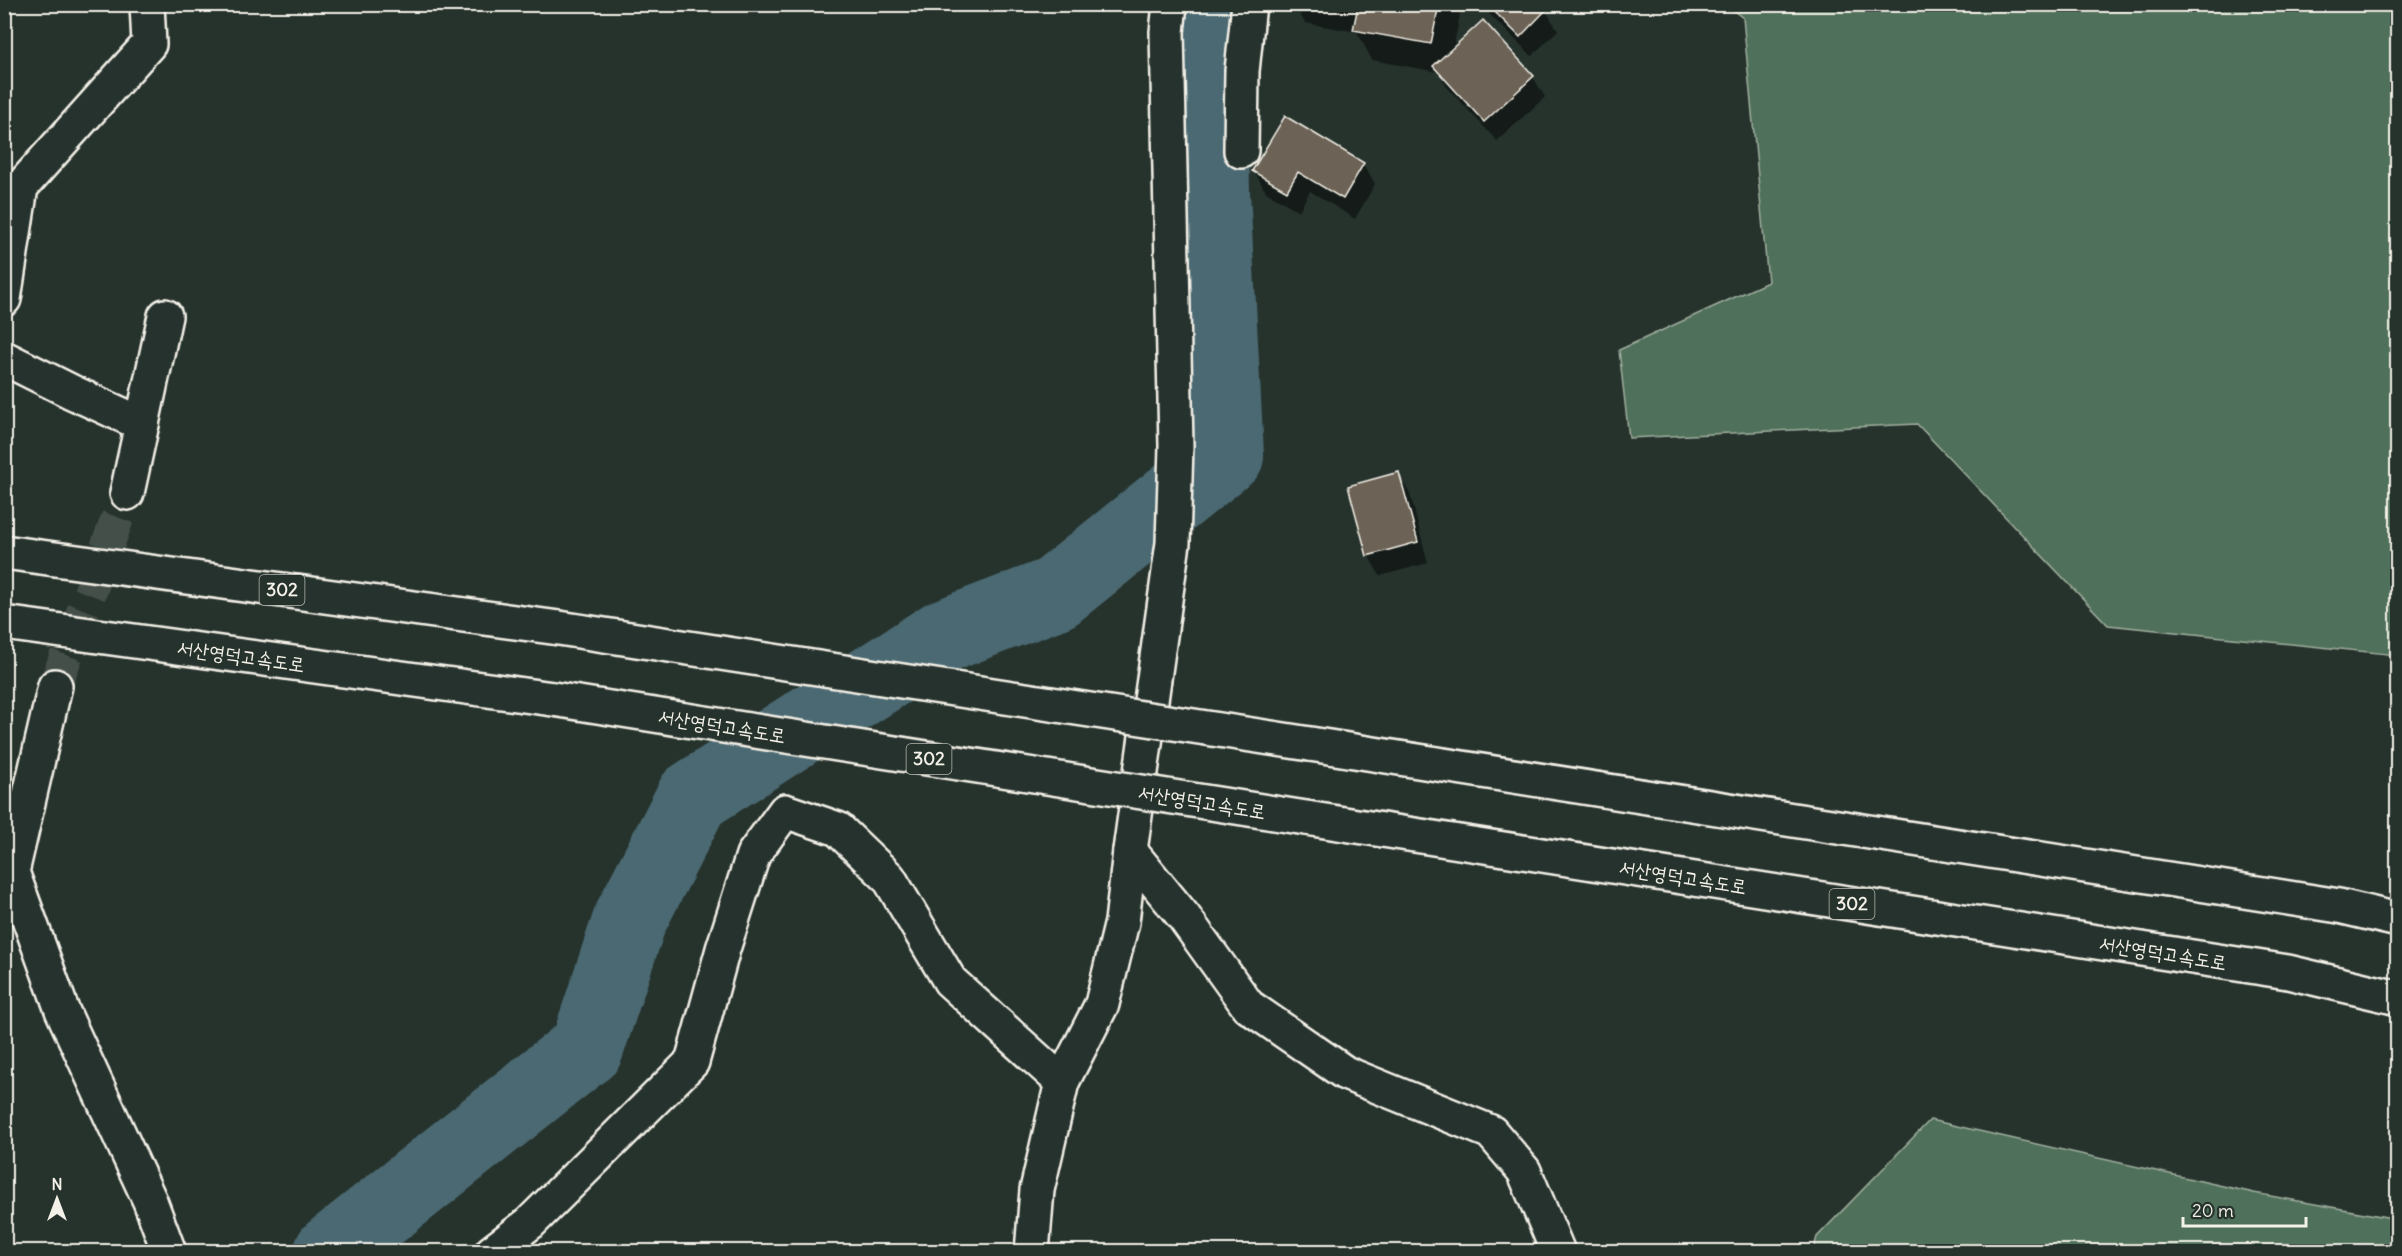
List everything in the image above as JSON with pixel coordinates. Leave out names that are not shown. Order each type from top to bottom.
[{"type":"main road","points":[[4,299],[21,187],[149,44],[147,4]]},
{"type":"main road","points":[[1032,1251],[1037,1190],[1062,1082],[1101,1004],[1122,922],[1173,543],[1176,446],[1167,44],[1170,4]]},
{"type":"main road","points":[[1241,151],[1242,71],[1249,4]]},
{"type":"main road","points":[[127,493],[165,316]]},
{"type":"main road","points":[[4,358],[142,424]]},
{"type":"main road","name":"302","points":[[4,552],[559,628],[2327,904],[2397,920]]},
{"type":"main road","name":"서산영덕고속도로","points":[[4,623],[553,699],[2288,972],[2397,998]]},
{"type":"main road","points":[[55,686],[12,872],[62,1010],[150,1201],[169,1251]]},
{"type":"main road","points":[[492,1251],[530,1223],[692,1062],[723,949],[753,855],[785,811],[838,829],[889,878],[950,981],[1062,1082]]},
{"type":"main road","points":[[1130,851],[1184,917],[1248,1006],[1345,1072],[1491,1132],[1524,1171],[1558,1251]]},
{"type":"green space","points":[[1726,5],[2397,5],[2397,655],[2108,625],[1917,424],[1629,438],[1619,350],[1768,282],[1743,18]]},
{"type":"green space","points":[[1930,1120],[2254,1193],[2397,1219],[2397,1251],[1813,1251],[1817,1237]]},
{"type":"building","points":[[1349,4],[1439,4],[1431,44],[1353,30],[1358,6]]},
{"type":"building","points":[[1487,4],[1543,4],[1547,9],[1520,37]]},
{"type":"building","points":[[1483,20],[1534,76],[1484,122],[1433,66]]},
{"type":"building","points":[[1285,116],[1364,163],[1343,199],[1298,172],[1287,191],[1252,171]]},
{"type":"building","points":[[1399,472],[1418,542],[1367,556],[1348,486]]},
{"type":"waterway","points":[[331,1252],[587,1048],[630,919],[693,797],[944,636],[1056,593],[1227,455],[1213,193],[1210,4]]},
{"type":"tunnel","points":[[55,686],[127,493]]}]
